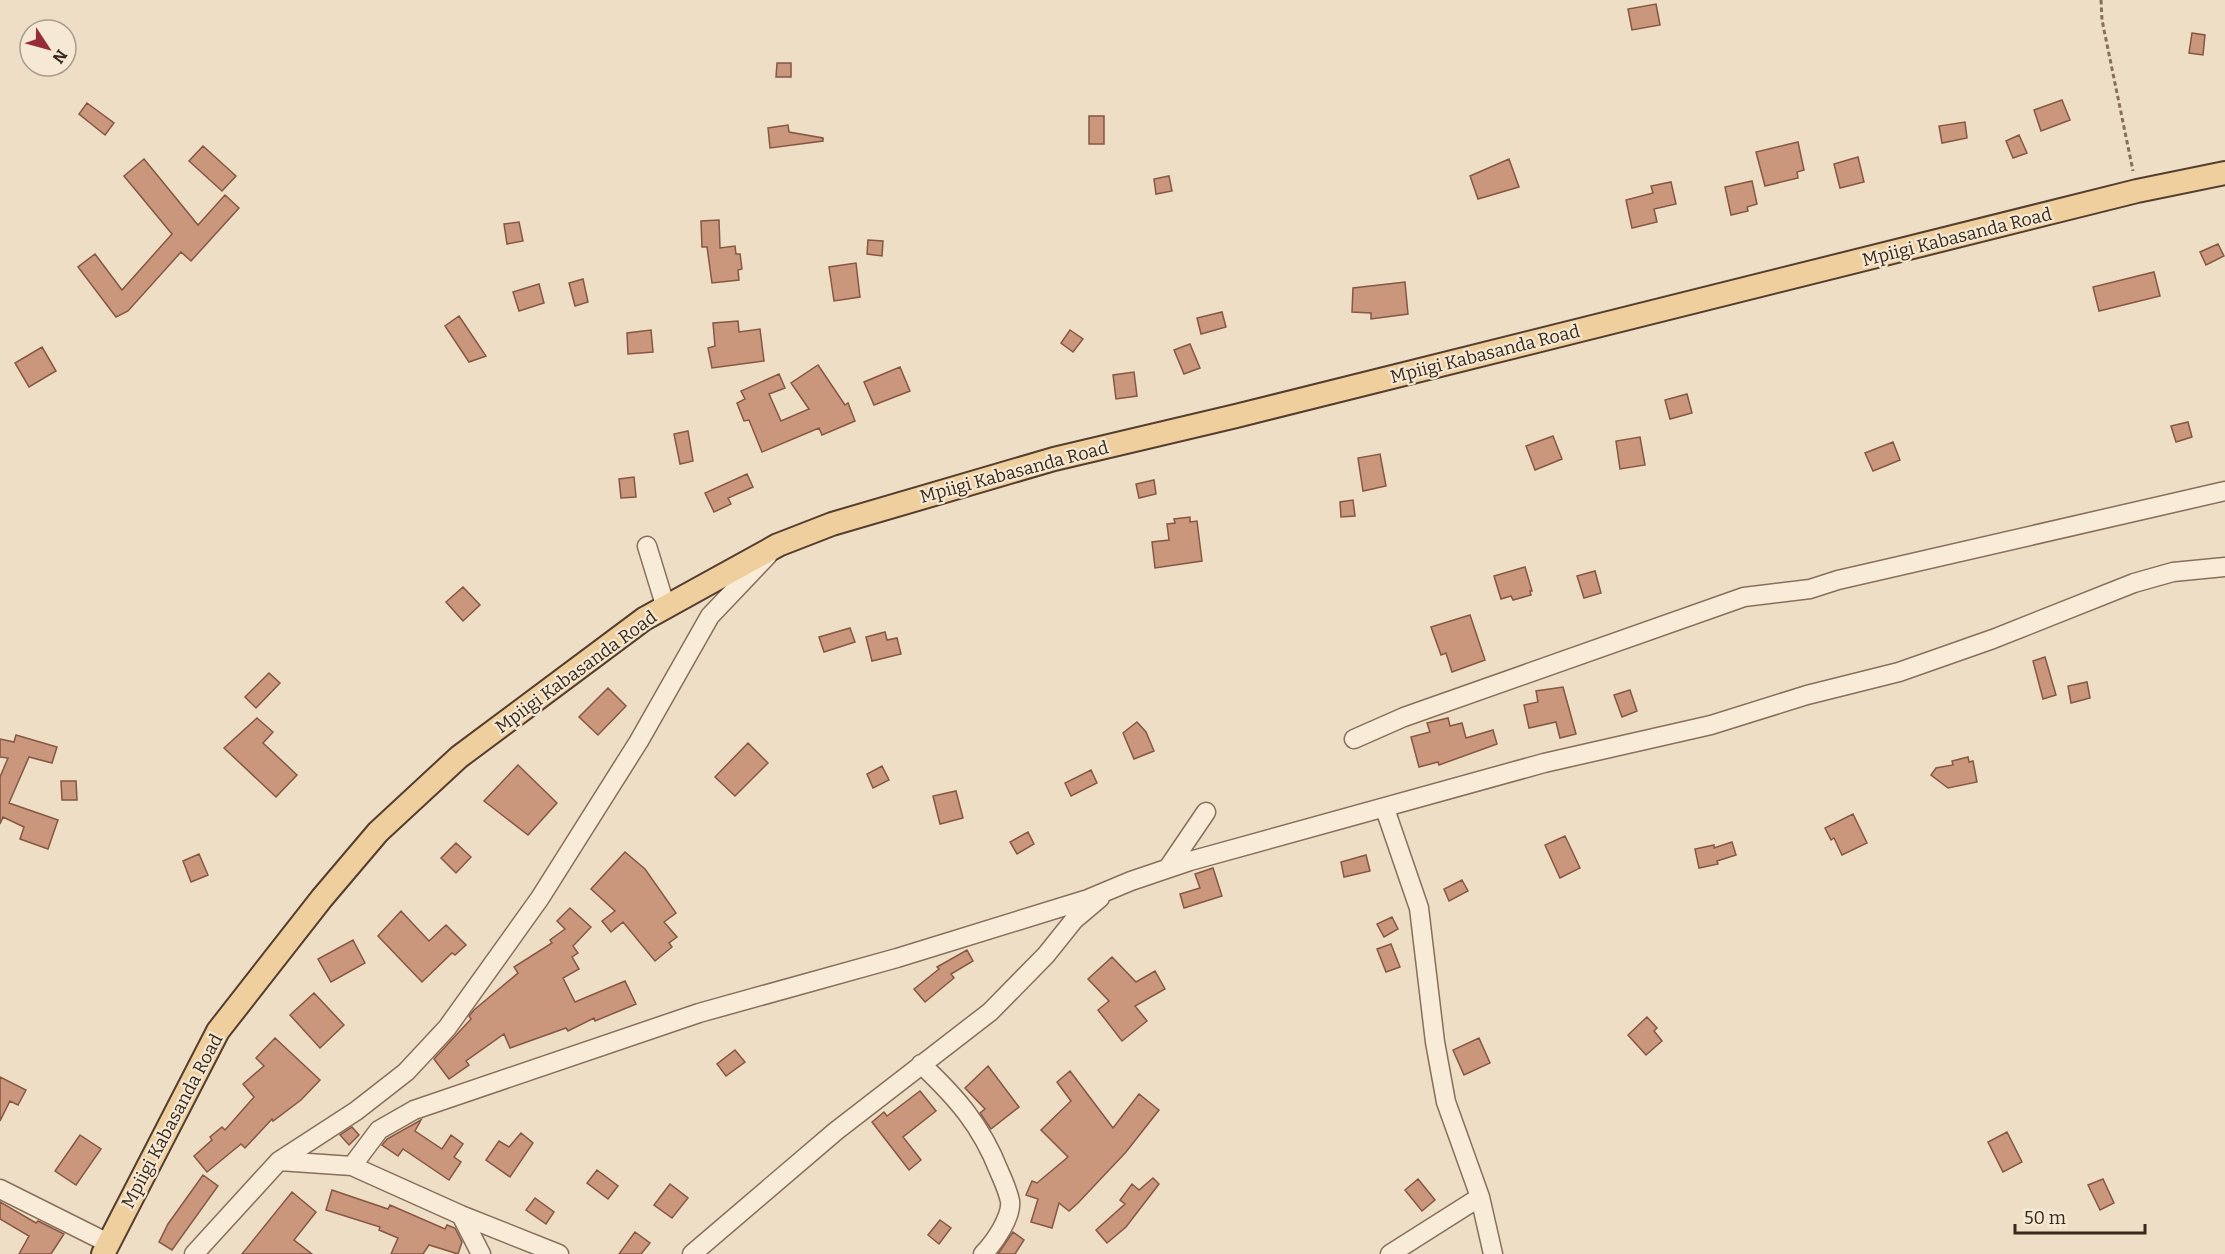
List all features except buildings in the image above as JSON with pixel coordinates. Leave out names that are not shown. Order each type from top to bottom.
[{"type":"main road","name":"Mpiigi Kabasanda Road","points":[[106,1248],[218,1031],[322,898],[378,832],[459,757],[644,620],[778,545],[832,524],[1054,459],[1259,411],[2137,191],[2225,173]]},
{"type":"street","points":[[1354,739],[1404,717],[1744,597],[1810,590],[1849,578],[2225,491]]},
{"type":"street","points":[[194,1254],[279,1161],[356,1111],[406,1072],[447,1028],[540,898],[639,741],[710,616],[778,545]]},
{"type":"street","points":[[647,546],[666,608]]},
{"type":"street","points":[[352,1166],[379,1130],[414,1110],[699,1013],[908,955],[1106,892],[1168,868],[1544,763],[1711,725],[1807,695],[1899,672],[1993,639],[2134,583],[2173,572],[2225,567]]},
{"type":"street","points":[[1385,809],[1419,908],[1435,1042],[1446,1102],[1480,1197],[1493,1254]]},
{"type":"street","points":[[1168,868],[1206,812]]},
{"type":"street","points":[[692,1254],[836,1131],[990,1012],[1046,955],[1074,920],[1106,892]]},
{"type":"street","points":[[921,1064],[951,1092],[987,1139],[1005,1186],[1010,1203],[1004,1222],[983,1254]]},
{"type":"street","points":[[279,1161],[352,1166],[461,1215],[559,1254]]},
{"type":"street","points":[[0,1189],[106,1248]]},
{"type":"street","points":[[1390,1254],[1480,1197]]},
{"type":"street","points":[[461,1215],[481,1254]]},
{"type":"path","points":[[2101,0],[2137,191]]}]
